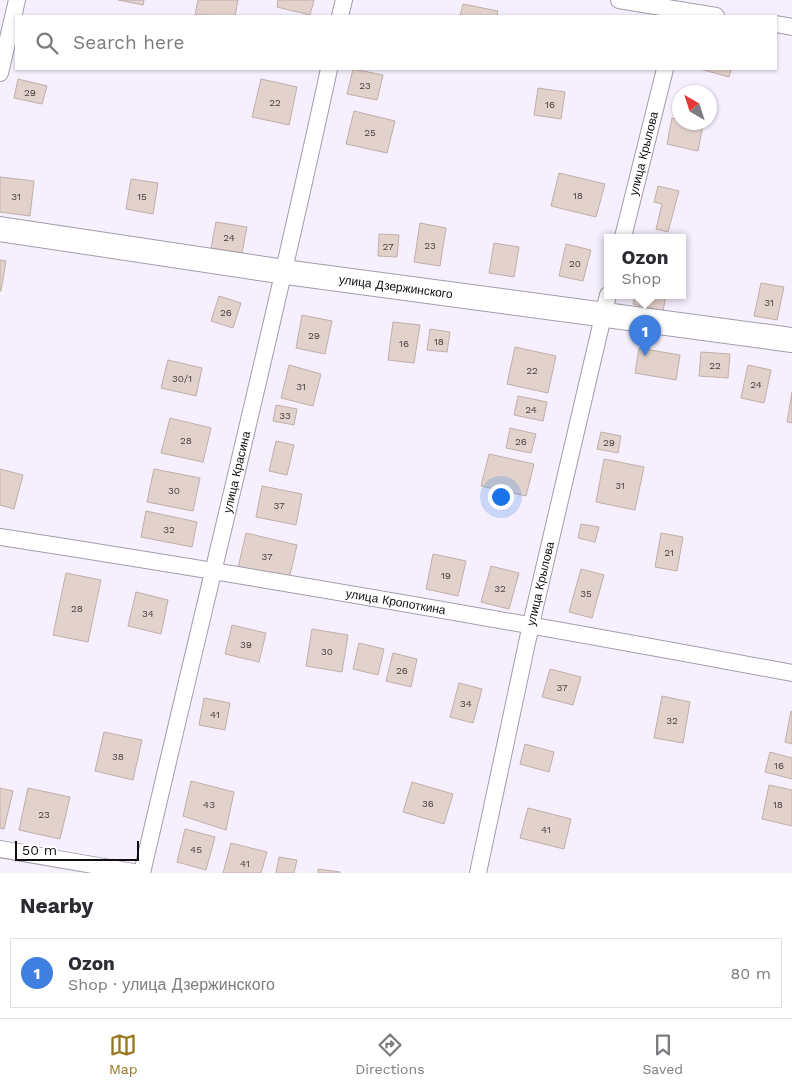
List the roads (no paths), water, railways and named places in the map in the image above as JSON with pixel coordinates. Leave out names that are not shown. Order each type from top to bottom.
[{"type":"street","points":[[0,73],[17,0]]},
{"type":"street","points":[[340,15],[344,0]]},
{"type":"street","points":[[619,0],[711,15]]},
{"type":"street","points":[[777,24],[792,27]]},
{"type":"street","name":"улица Красина","points":[[140,873],[285,272],[329,70]]},
{"type":"street","name":"улица Крылова","points":[[624,234],[666,70]]},
{"type":"street","name":"улица Дзержинского","points":[[0,229],[285,272],[606,305],[792,340]]},
{"type":"street","name":"улица Крылова","points":[[478,873],[531,624],[606,305]]},
{"type":"street","name":"улица Кропоткина","points":[[0,537],[212,570],[531,624],[792,673]]},
{"type":"street","points":[[0,849],[140,873]]},
{"type":"place","name":"Ozon","points":[[645,356]]}]
